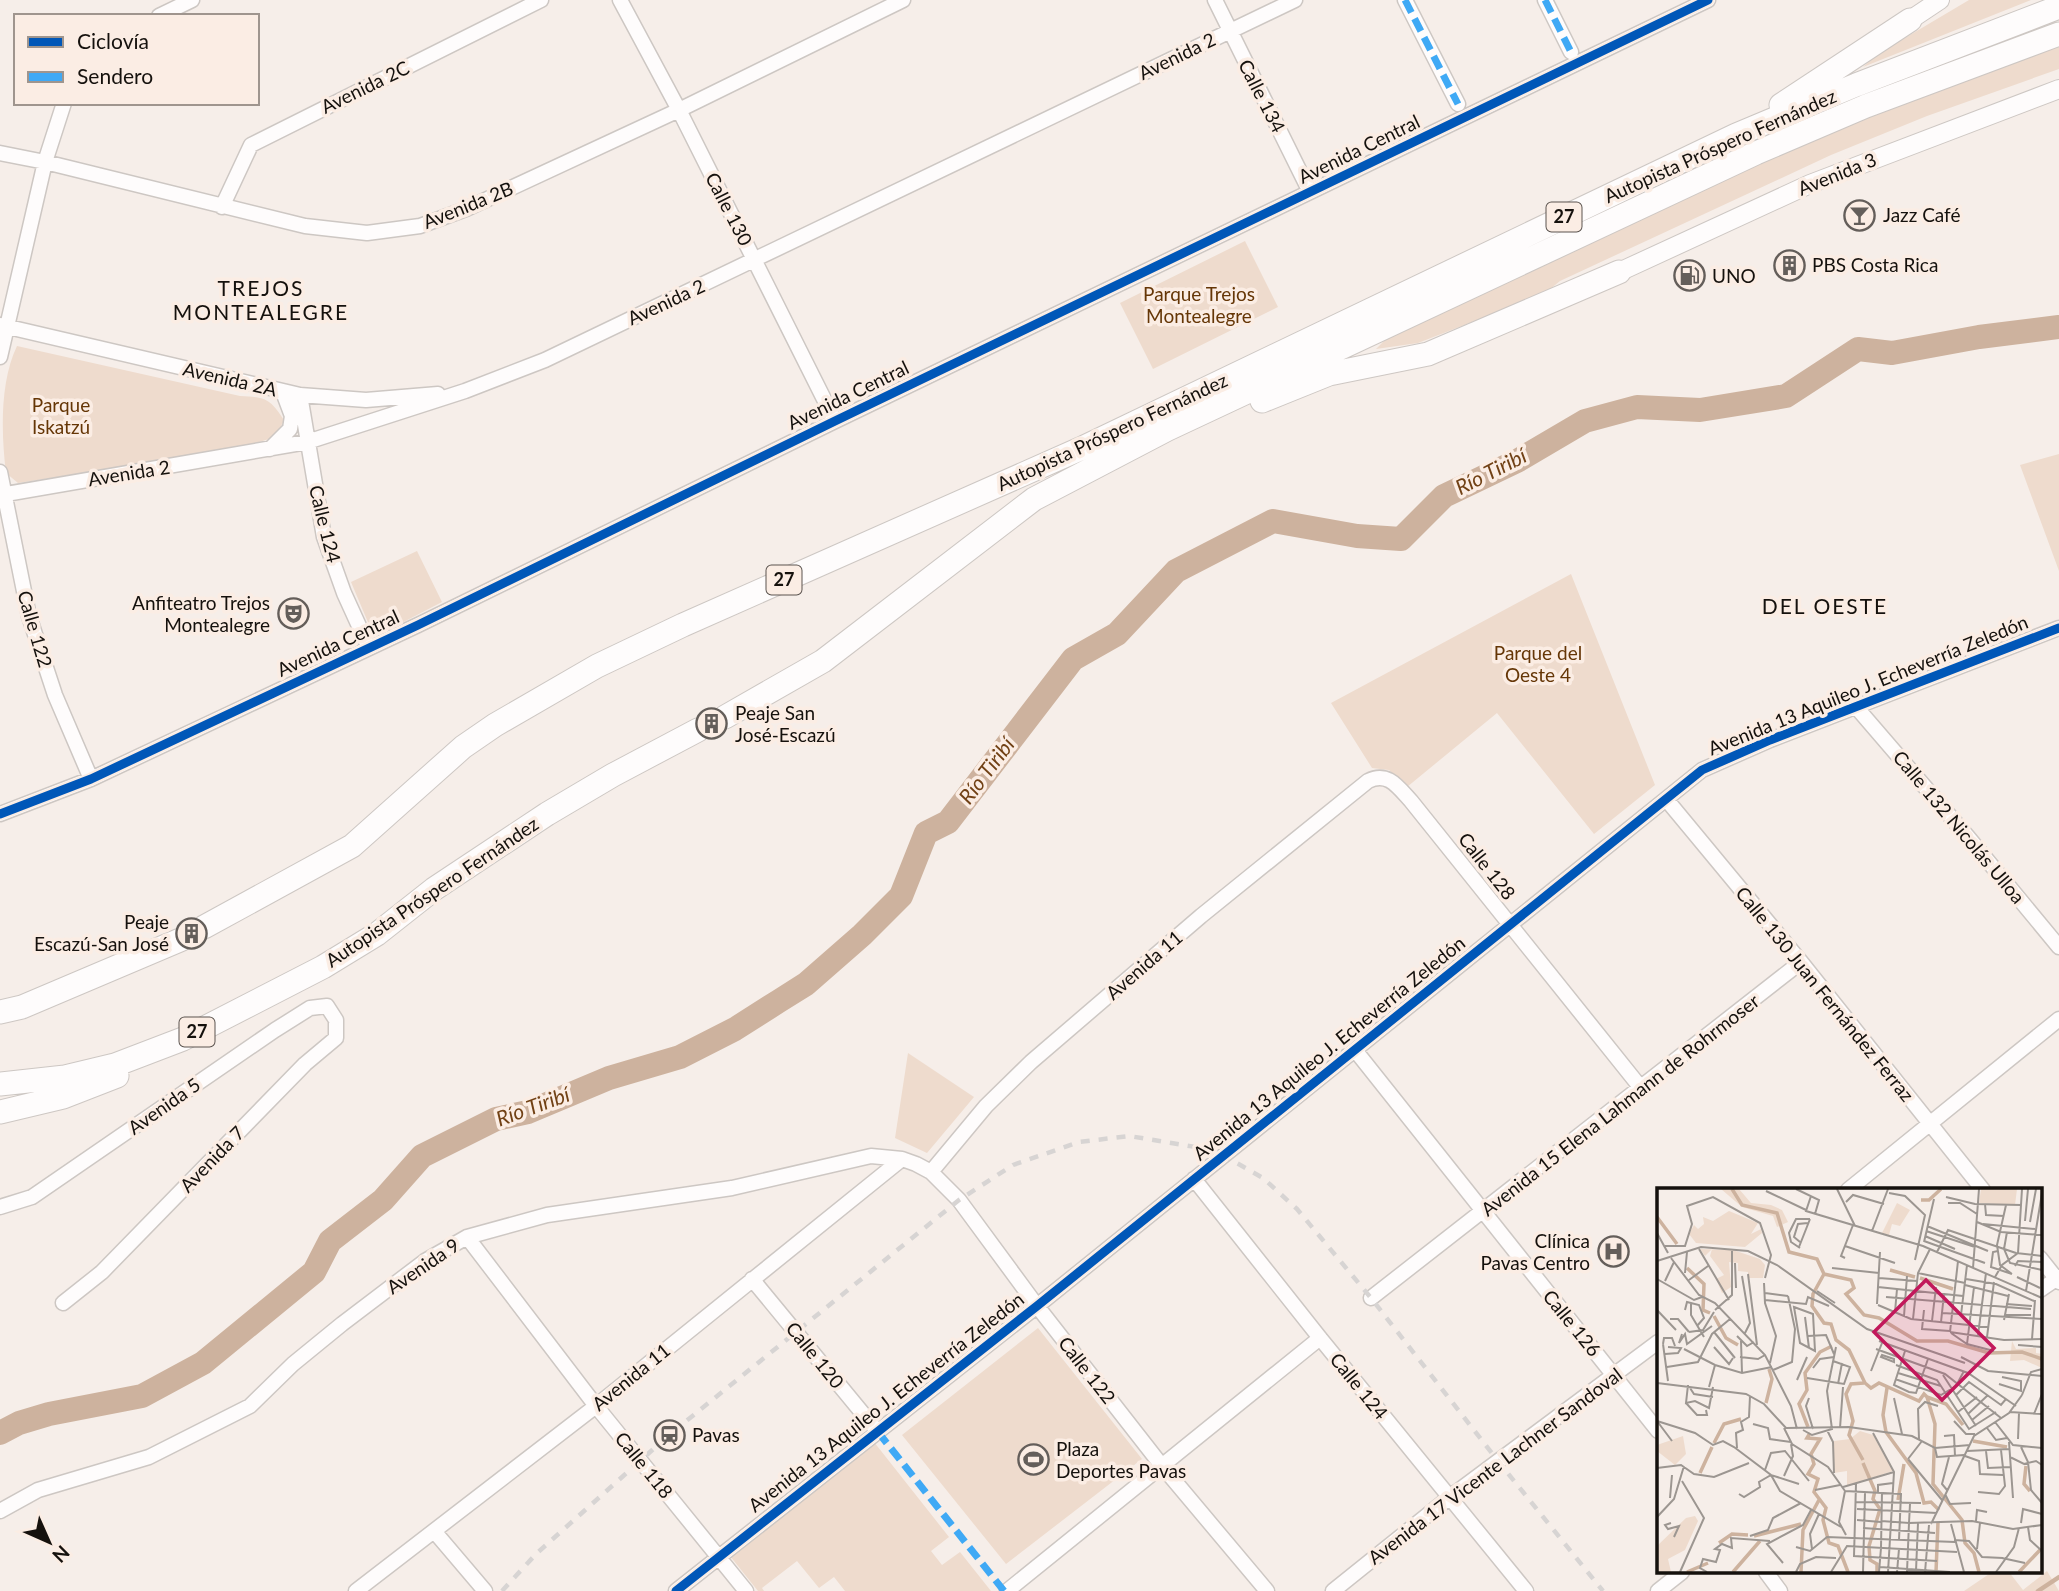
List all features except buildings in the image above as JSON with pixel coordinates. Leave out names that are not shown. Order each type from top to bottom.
[{"type":"highway","name":"Autopista Próspero Fernández","points":[[204,927],[352,846],[463,747],[495,725],[597,666],[683,625],[1080,449],[1736,135],[1856,85],[2059,7]]},
{"type":"highway","points":[[1736,135],[1910,20]]},
{"type":"highway","name":"Autopista Próspero Fernández","points":[[725,717],[823,661],[1034,499],[1168,429],[1756,153],[1866,106],[2059,34]]},
{"type":"highway","points":[[1168,429],[1260,402],[1329,374],[1428,354],[1619,272]]},
{"type":"highway","name":"Autopista Próspero Fernández","points":[[0,1084],[65,1077],[115,1065],[183,1039],[323,967],[377,934],[434,889],[547,814],[698,730]]},
{"type":"highway","points":[[7,1007],[180,940]]},
{"type":"highway","points":[[0,1111],[63,1097],[109,1080],[183,1039]]},
{"type":"street","points":[[163,14],[192,0]]},
{"type":"street","name":"Avenida 2C","points":[[222,207],[251,145],[541,0]]},
{"type":"street","name":"Calle 130","points":[[620,0],[679,110],[835,421]]},
{"type":"street","name":"Avenida 2B","points":[[0,153],[305,226],[366,233],[420,226],[466,209],[679,110],[903,0]]},
{"type":"street","name":"Calle 134","points":[[1214,0],[1310,192]]},
{"type":"street","name":"Avenida 2","points":[[2,494],[307,442],[465,391],[545,360],[1295,0]]},
{"type":"street","points":[[1405,0],[1458,103]]},
{"type":"street","points":[[1545,0],[1571,52]]},
{"type":"street","name":"Avenida Central","points":[[0,814],[91,779],[369,648],[1708,0]]},
{"type":"street","points":[[1910,20],[1940,0]]},
{"type":"street","name":"Avenida 3","points":[[1619,272],[1810,184],[2059,89]]},
{"type":"street","points":[[0,357],[4,325],[45,162],[63,105]]},
{"type":"street","name":"Avenida 2A","points":[[4,325],[300,396],[366,400],[465,391]]},
{"type":"street","points":[[270,449],[290,429],[292,416],[283,392]]},
{"type":"street","name":"Calle 124","points":[[300,396],[324,537],[344,593],[369,648]]},
{"type":"street","name":"Calle 122","points":[[0,472],[2,494],[29,617],[55,695],[91,779]]},
{"type":"street","name":"Avenida 13 Aquileo J. Echeverría Zeledón","points":[[676,1591],[1037,1306],[1702,770],[1770,740],[2059,628]]},
{"type":"street","name":"Calle 132 Nicolás Ulloa","points":[[1857,708],[2059,947]]},
{"type":"street","name":"Calle 128","points":[[1376,778],[1381,776],[1391,780],[1411,801],[1641,1088]]},
{"type":"street","name":"Avenida 11","points":[[931,1172],[986,1106],[1031,1062],[1201,916],[1376,778]]},
{"type":"street","name":"Calle 130 Juan Fernández Ferraz","points":[[1666,799],[1801,962],[1981,1188]]},
{"type":"street","name":"Avenida 15 Elena Lahmann de Rohrmoser","points":[[1371,1298],[1801,962]]},
{"type":"street","name":"Avenida 5","points":[[0,1207],[32,1197],[310,1007],[327,1006]]},
{"type":"street","name":"Avenida 7","points":[[63,1303],[102,1272],[297,1073],[336,1038],[336,1020],[327,1006]]},
{"type":"street","points":[[1850,1188],[2059,1019]]},
{"type":"street","name":"Calle 126","points":[[1355,1050],[1657,1430]]},
{"type":"street","name":"Avenida 9","points":[[0,1511],[38,1490],[149,1457],[250,1406],[293,1364],[342,1324],[425,1261],[467,1237],[547,1215],[732,1188],[871,1156],[902,1159]]},
{"type":"street","name":"Calle 122","points":[[902,1159],[931,1172],[958,1200],[1162,1466],[1267,1591]]},
{"type":"street","name":"Avenida 11","points":[[356,1591],[596,1406],[902,1159]]},
{"type":"street","name":"Calle 124","points":[[1194,1179],[1526,1591]]},
{"type":"street","name":"Calle 118","points":[[467,1237],[596,1406],[746,1591]]},
{"type":"street","points":[[2042,1260],[2058,1279],[2042,1289]]},
{"type":"street","name":"Calle 120","points":[[752,1279],[878,1432]]},
{"type":"street","points":[[1007,1591],[1320,1338]]},
{"type":"street","name":"Avenida 17 Vicente Lachner Sandoval","points":[[1333,1591],[1450,1497],[1657,1343]]},
{"type":"street","points":[[434,1531],[485,1591]]},
{"type":"street","points":[[1658,1591],[1679,1574]]},
{"type":"street","points":[[1767,1574],[1780,1591]]},
{"type":"green space","points":[[1969,0],[2031,0],[1863,67],[1878,54]]},
{"type":"green space","points":[[2059,41],[2059,69],[1927,116],[1831,155],[1560,281],[1544,294],[1418,343],[1376,349],[1392,333],[1822,130]]},
{"type":"green space","name":"Parque Trejos Montealegre","points":[[1245,241],[1278,307],[1153,369],[1120,303]]},
{"type":"green space","name":"Parque Iskatzú","points":[[17,346],[240,396],[261,398],[271,403],[284,420],[276,437],[236,449],[18,483],[6,473],[3,441],[7,375]]},
{"type":"green space","points":[[2059,454],[2059,571],[2020,465]]},
{"type":"green space","points":[[417,551],[442,602],[390,629],[381,632],[370,627],[351,582]]},
{"type":"green space","name":"Parque del Oeste 4","points":[[1571,574],[1655,785],[1594,834],[1497,713],[1407,787],[1389,770],[1372,768],[1331,703]]},
{"type":"green space","points":[[908,1053],[974,1097],[927,1153],[895,1138]]},
{"type":"green space","name":"Plaza Deportes Pavas","points":[[1038,1328],[1142,1459],[1006,1564],[902,1435]]},
{"type":"green space","points":[[874,1442],[949,1537],[931,1551],[942,1565],[960,1552],[991,1591],[845,1591],[834,1577],[819,1588],[797,1561],[762,1588],[764,1591],[758,1591],[730,1556]]},
{"type":"green space","points":[[2047,1571],[2059,1591],[1964,1591],[1989,1574],[2011,1574],[2023,1590]]},
{"type":"waterway","name":"Río Tiribí","points":[[0,1433],[19,1423],[49,1414],[142,1396],[203,1363],[314,1272],[330,1241],[383,1200],[422,1156],[496,1119],[528,1112],[609,1078],[680,1057],[735,1029],[806,984],[862,935],[901,896],[926,833],[948,822],[1073,659],[1117,634],[1176,571],[1273,521],[1357,536],[1401,539],[1444,496],[1517,461],[1585,421],[1637,407],[1700,410],[1786,396],[1858,349],[1892,353],[1979,337],[2059,327]]},
{"type":"waterway","points":[[2038,1591],[2059,1577]]},
{"type":"railway","points":[[502,1591],[536,1554],[669,1435],[959,1200],[1013,1165],[1079,1142],[1129,1136],[1214,1150],[1263,1178],[1297,1209],[1371,1298],[1603,1591]]},
{"type":"marked path","points":[[1405,0],[1458,104]]},
{"type":"marked path","points":[[1545,0],[1571,52]]},
{"type":"marked path","points":[[878,1432],[1004,1591]]},
{"type":"cycle path","points":[[0,814],[91,779],[418,625],[1708,0]]},
{"type":"cycle path","points":[[676,1591],[1037,1306],[1702,770],[1770,740],[2059,628]]},
{"type":"place","name":"Jazz Café","points":[[1860,215]]},
{"type":"place","name":"PBS Costa Rica","points":[[1789,265]]},
{"type":"place","name":"UNO","points":[[1689,276]]},
{"type":"place","name":"Anfiteatro Trejos Montealegre","points":[[293,614]]},
{"type":"place","name":"Peaje San José-Escazú","points":[[712,724]]},
{"type":"place","name":"Peaje Escazú-San José","points":[[192,933]]},
{"type":"place","name":"Clínica Pavas Centro","points":[[1613,1252]]},
{"type":"place","name":"Pavas","points":[[669,1435]]},
{"type":"place","name":"Plaza Deportes Pavas","points":[[1033,1460]]},
{"type":"district","name":"TREJOS MONTEALEGRE","points":[[261,301]]},
{"type":"district","name":"DEL OESTE","points":[[1825,607]]}]
